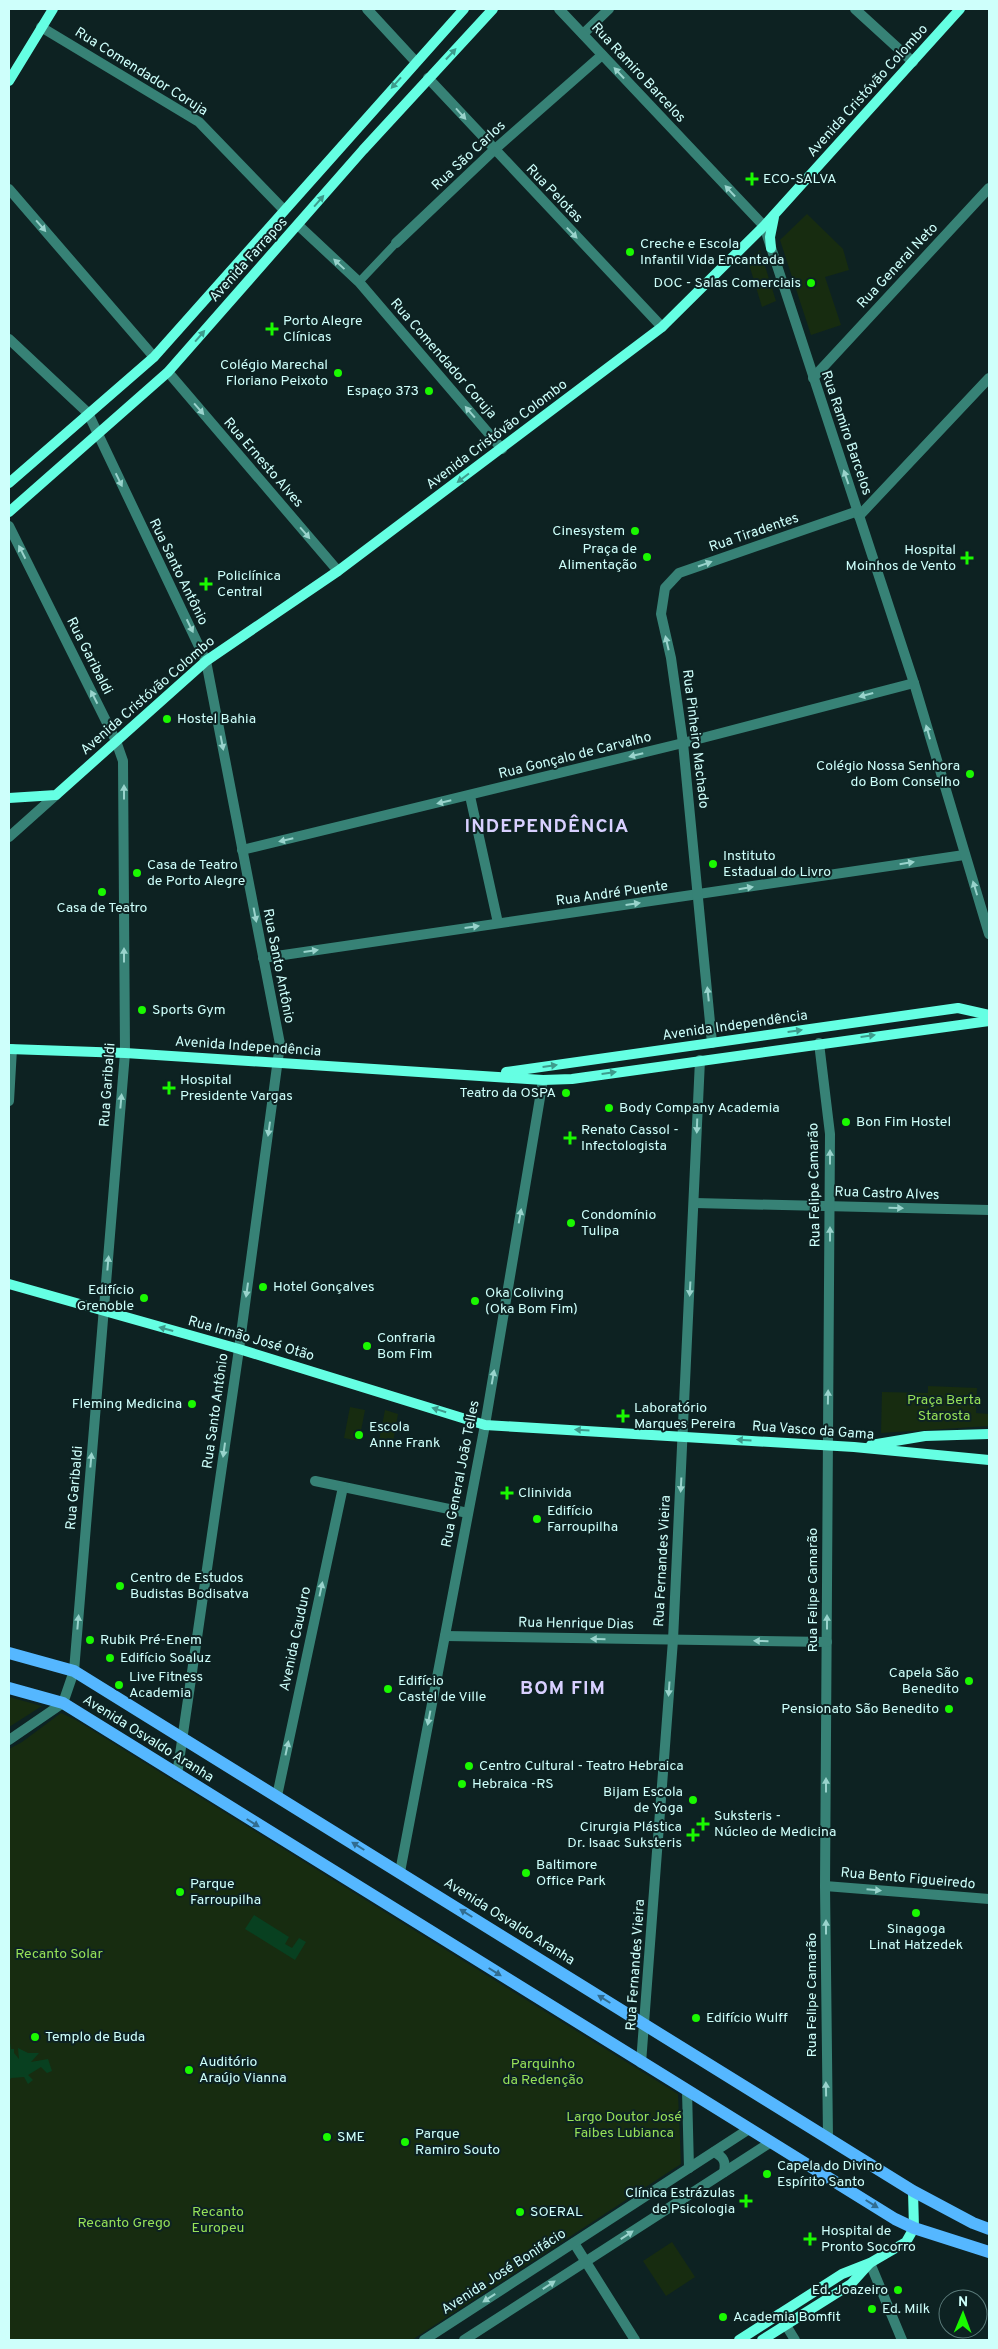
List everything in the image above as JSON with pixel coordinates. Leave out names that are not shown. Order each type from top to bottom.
[{"type":"main road","points":[[9,81],[53,9]]},
{"type":"main road","name":"Avenida Farrapos","points":[[9,483],[154,357],[415,61],[464,9]]},
{"type":"main road","name":"Avenida Farrapos","points":[[9,512],[168,372],[428,78],[493,9]]},
{"type":"main road","name":"Avenida Cristóvão Colombo","points":[[56,795],[206,661],[338,571],[662,327],[764,226],[960,9]]},
{"type":"main road","points":[[770,248],[770,237],[775,214]]},
{"type":"main road","points":[[9,798],[56,795]]},
{"type":"main road","name":"Avenida Independência","points":[[485,1075],[958,1008],[989,1015]]},
{"type":"main road","name":"Avenida Independência","points":[[11,1049],[125,1053],[544,1080],[572,1079],[819,1043],[989,1021]]},
{"type":"main road","name":"Rua Irmão José Otão","points":[[9,1284],[104,1312],[239,1348],[485,1425]]},
{"type":"main road","name":"Rua Vasco da Gama","points":[[485,1425],[854,1447],[989,1460]]},
{"type":"main road","points":[[854,1447],[925,1436],[989,1434]]},
{"type":"main road","name":"Avenida Osvaldo Aranha","points":[[9,1653],[74,1671],[913,2191],[989,2229]]},
{"type":"main road","name":"Avenida Osvaldo Aranha","points":[[9,1688],[63,1703],[641,2063],[914,2228],[989,2252]]},
{"type":"main road","points":[[739,2340],[842,2274],[870,2263],[906,2242],[914,2228],[913,2191]]},
{"type":"main road","points":[[762,2340],[851,2284],[870,2263]]},
{"type":"street","points":[[367,9],[415,61]]},
{"type":"street","name":"Rua Ramiro Barcelos","points":[[559,9],[764,226],[914,683],[989,934]]},
{"type":"street","points":[[583,34],[609,9]]},
{"type":"street","points":[[855,9],[913,62]]},
{"type":"street","name":"Rua Comendador Coruja","points":[[41,28],[199,122],[284,210]]},
{"type":"street","name":"Rua São Carlos","points":[[359,282],[396,243],[494,150],[602,55]]},
{"type":"street","name":"Rua Pelotas","points":[[428,78],[662,327]]},
{"type":"street","name":"Rua General Neto","points":[[813,378],[989,188]]},
{"type":"street","points":[[9,189],[154,357]]},
{"type":"street","name":"Rua Comendador Coruja","points":[[298,225],[359,282],[502,448]]},
{"type":"street","name":"Rua Santo Antônio","points":[[9,339],[88,413],[97,436],[206,661],[280,1044],[239,1348],[177,1775]]},
{"type":"street","points":[[808,364],[827,363]]},
{"type":"street","name":"Rua Ernesto Alves","points":[[168,372],[338,571]]},
{"type":"street","name":"Rua Tiradentes","points":[[664,588],[678,573],[858,511],[870,505],[989,378]]},
{"type":"street","name":"Rua Garibaldi","points":[[9,526],[116,741],[123,761],[125,1053],[74,1671],[63,1703]]},
{"type":"street","name":"Rua Pinheiro Machado","points":[[664,588],[661,614],[671,658],[684,743],[712,1042]]},
{"type":"street","name":"Rua Gonçalo de Carvalho","points":[[242,850],[684,743],[914,683]]},
{"type":"street","name":"Avenida Cristóvão Colombo","points":[[9,837],[56,795]]},
{"type":"street","points":[[470,796],[498,923]]},
{"type":"street","name":"Rua André Puente","points":[[263,958],[964,855]]},
{"type":"street","name":"Rua Felipe Camarão","points":[[819,1043],[830,1134],[826,1886],[828,2138]]},
{"type":"street","points":[[9,1101],[11,1049]]},
{"type":"street","name":"Rua Fernandes Vieira","points":[[641,2063],[646,2025],[673,1640],[700,1060]]},
{"type":"street","name":"Rua General João Telles","points":[[400,1872],[485,1425],[544,1080]]},
{"type":"street","name":"Rua Castro Alves","points":[[694,1203],[989,1210]]},
{"type":"street","points":[[315,1482],[468,1512]]},
{"type":"street","name":"Avenida Cauduro","points":[[277,1796],[343,1487]]},
{"type":"street","name":"Rua Henrique Dias","points":[[445,1636],[827,1642]]},
{"type":"street","points":[[9,1740],[63,1703]]},
{"type":"street","name":"Rua Bento Figueiredo","points":[[826,1886],[989,1899]]},
{"type":"street","points":[[687,2091],[689,2168]]},
{"type":"street","name":"Avenida José Bonifácio","points":[[424,2340],[749,2129]]},
{"type":"street","points":[[464,2340],[771,2142]]},
{"type":"street","points":[[714,2152],[721,2155],[726,2162],[724,2172]]},
{"type":"street","points":[[574,2243],[636,2340]]},
{"type":"street","points":[[870,2263],[902,2340]]},
{"type":"street","points":[[779,2314],[795,2340]]},
{"type":"green space","points":[[807,214],[843,249],[849,270],[825,277],[841,325],[811,335],[780,240]]},
{"type":"green space","points":[[760,250],[776,301],[762,307],[748,261]]},
{"type":"green space","name":"Praça Berta Starosta","points":[[928,1386],[977,1388],[976,1413],[989,1414],[989,1426],[881,1433],[882,1392],[928,1393]]},
{"type":"green space","points":[[350,1407],[365,1410],[359,1441],[344,1438]]},
{"type":"green space","points":[[385,1410],[398,1414],[392,1448],[378,1446]]},
{"type":"green space","points":[[9,1697],[42,1706],[9,1727]]},
{"type":"green space","name":"Parque Farroupilha","points":[[61,1713],[76,1720],[678,2094],[681,2164],[412,2340],[9,2340],[9,1749],[22,1742]]},
{"type":"green space","points":[[672,2242],[695,2277],[666,2296],[643,2261]]},
{"type":"shaded area","points":[[254,1915],[289,1937],[285,1944],[292,1948],[299,1938],[306,1942],[295,1960],[245,1929]]},
{"type":"shaded area","points":[[9,2043],[19,2059],[18,2048],[28,2053],[39,2053],[31,2062],[48,2059],[52,2071],[47,2073],[41,2067],[28,2075],[33,2080],[28,2084],[24,2077],[11,2078],[9,2081]]},
{"type":"place","name":"ECO-SALVA","points":[[752,179]]},
{"type":"place","name":"Creche e Escola Infantil Vida Encantada","points":[[630,252]]},
{"type":"place","name":"DOC - Salas Comerciais","points":[[811,283]]},
{"type":"place","name":"Porto Alegre Clínicas","points":[[272,329]]},
{"type":"place","name":"Colégio Marechal Floriano Peixoto","points":[[338,373]]},
{"type":"place","name":"Espaço 373","points":[[429,391]]},
{"type":"place","name":"Cinesystem","points":[[635,531]]},
{"type":"place","name":"Praça de Alimentação","points":[[647,557]]},
{"type":"place","name":"Hospital Moinhos de Vento","points":[[967,558]]},
{"type":"place","name":"Policlínica Central","points":[[206,584]]},
{"type":"place","name":"Hostel Bahia","points":[[167,719]]},
{"type":"place","name":"Colégio Nossa Senhora do Bom Conselho","points":[[970,774]]},
{"type":"place","name":"Instituto Estadual do Livro","points":[[713,864]]},
{"type":"place","name":"Casa de Teatro de Porto Alegre","points":[[137,873]]},
{"type":"place","name":"Casa de Teatro","points":[[102,892]]},
{"type":"place","name":"Sports Gym","points":[[142,1010]]},
{"type":"place","name":"Hospital Presidente Vargas","points":[[169,1088]]},
{"type":"place","name":"Teatro da OSPA","points":[[566,1093]]},
{"type":"place","name":"Body Company Academia","points":[[609,1108]]},
{"type":"place","name":"Bon Fim Hostel","points":[[846,1122]]},
{"type":"place","name":"Renato Cassol - Infectologista","points":[[570,1138]]},
{"type":"place","name":"Condomínio Tulipa","points":[[571,1223]]},
{"type":"place","name":"Hotel Gonçalves","points":[[263,1287]]},
{"type":"place","name":"Edifício Grenoble","points":[[144,1298]]},
{"type":"place","name":"Oka Coliving (Oka Bom Fim)","points":[[475,1301]]},
{"type":"place","name":"Confraria Bom Fim","points":[[367,1346]]},
{"type":"place","name":"Fleming Medicina","points":[[192,1404]]},
{"type":"place","name":"Laboratório Marques Pereira","points":[[623,1416]]},
{"type":"place","name":"Escola Anne Frank","points":[[359,1435]]},
{"type":"place","name":"Clinivida","points":[[507,1493]]},
{"type":"place","name":"Edifício Farroupilha","points":[[537,1519]]},
{"type":"place","name":"Centro de Estudos Budistas Bodisatva","points":[[120,1586]]},
{"type":"place","name":"Rubik Pré-Enem","points":[[90,1640]]},
{"type":"place","name":"Edifício Soaluz","points":[[110,1658]]},
{"type":"place","name":"Capela São Benedito","points":[[969,1681]]},
{"type":"place","name":"Live Fitness Academia","points":[[119,1685]]},
{"type":"place","name":"Edifício Castel de Ville","points":[[388,1689]]},
{"type":"place","name":"Pensionato São Benedito","points":[[949,1709]]},
{"type":"place","name":"Centro Cultural - Teatro Hebraica","points":[[469,1766]]},
{"type":"place","name":"Hebraica -RS","points":[[462,1784]]},
{"type":"place","name":"Bijam Escola de Yoga","points":[[693,1800]]},
{"type":"place","name":"Suksteris - Núcleo de Medicina","points":[[703,1824]]},
{"type":"place","name":"Cirurgia Plástica Dr. Isaac Suksteris","points":[[693,1835]]},
{"type":"place","name":"Baltimore Office Park","points":[[526,1873]]},
{"type":"place","name":"Parque Farroupilha","points":[[180,1892]]},
{"type":"place","name":"Sinagoga Linat Hatzedek","points":[[916,1913]]},
{"type":"place","name":"Edifício Wulff","points":[[696,2018]]},
{"type":"place","name":"Templo de Buda","points":[[35,2037]]},
{"type":"place","name":"Auditório Araújo Vianna","points":[[189,2070]]},
{"type":"place","name":"SME","points":[[327,2137]]},
{"type":"place","name":"Parque Ramiro Souto","points":[[405,2142]]},
{"type":"place","name":"Capela do Divino Espírito Santo","points":[[767,2174]]},
{"type":"place","name":"Clínica Estrázulas de Psicologia","points":[[746,2201]]},
{"type":"place","name":"SOERAL","points":[[520,2212]]},
{"type":"place","name":"Hospital de Pronto Socorro","points":[[810,2239]]},
{"type":"place","name":"Ed. Joazeiro","points":[[898,2290]]},
{"type":"place","name":"Ed. Milk","points":[[872,2309]]},
{"type":"place","name":"Academia Bomfit","points":[[723,2317]]},
{"type":"district","name":"INDEPENDÊNCIA","points":[[547,827]]},
{"type":"district","name":"BOM FIM","points":[[563,1689]]},
{"type":"park label","name":"Recanto Solar","points":[[59,1954]]},
{"type":"park label","name":"Parquinho da Redenção","points":[[543,2072]]},
{"type":"park label","name":"Largo Doutor José Faibes Lubianca","points":[[624,2126]]},
{"type":"park label","name":"Recanto Europeu","points":[[218,2220]]},
{"type":"park label","name":"Recanto Grego","points":[[124,2223]]}]
